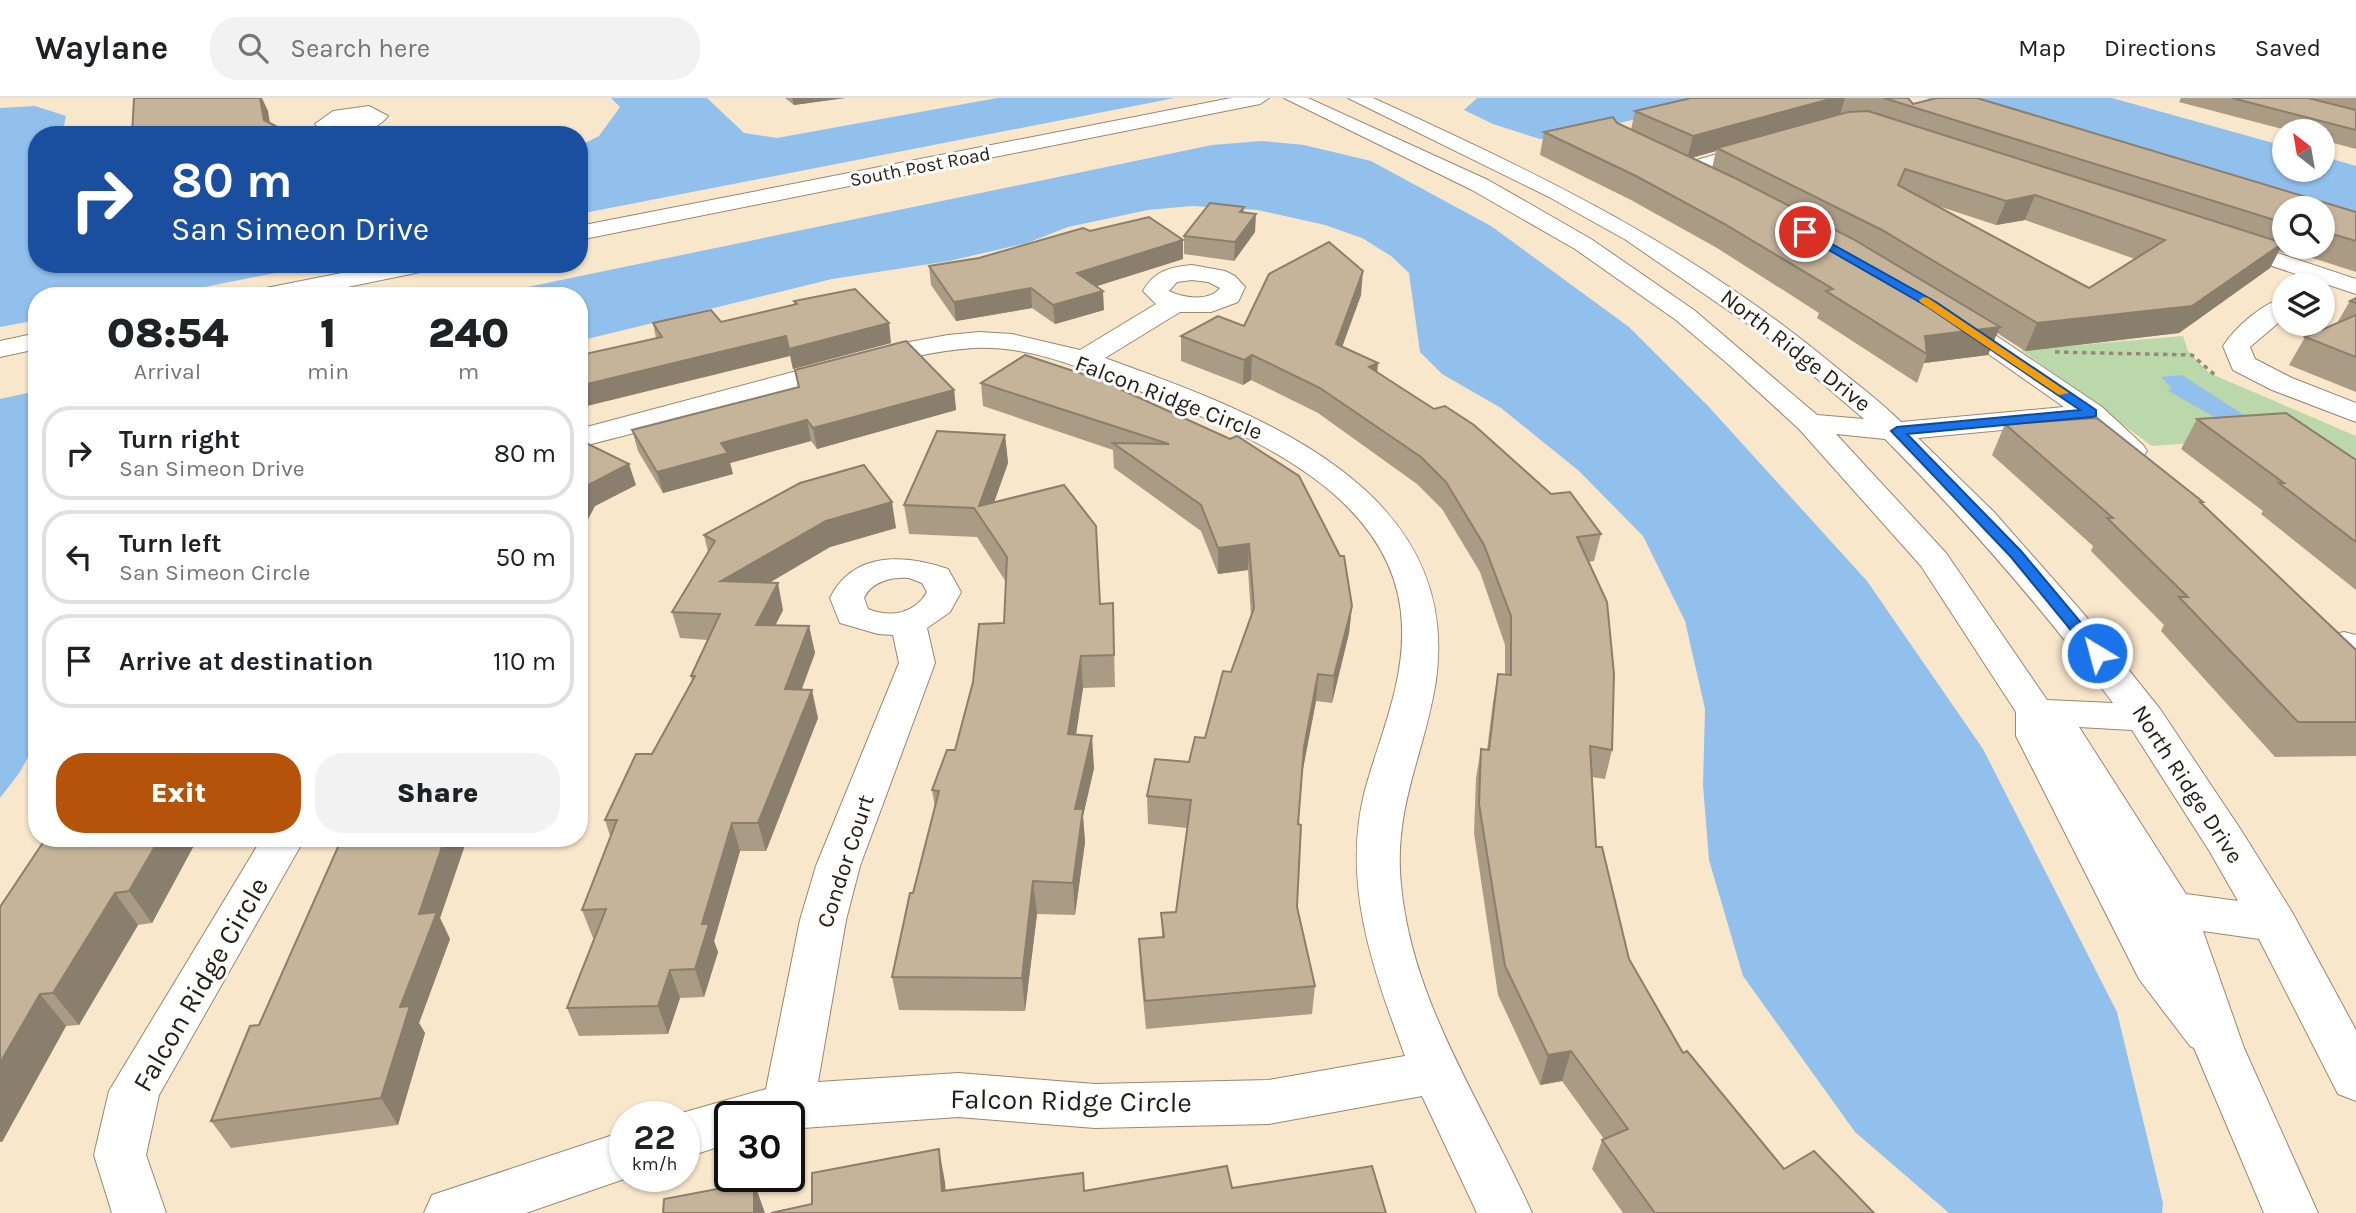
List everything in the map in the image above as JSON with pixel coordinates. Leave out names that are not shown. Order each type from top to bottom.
[{"type":"street","name":"South Post Road","points":[[588,231],[1260,98]]},
{"type":"street","name":"North Ridge Drive","points":[[1293,98],[1480,185],[1583,243],[1685,315],[1809,423],[1878,495],[1934,560],[2035,712],[2063,733],[2172,909],[2196,967],[2219,1048],[2291,1213]]},
{"type":"street","name":"North Ridge Drive","points":[[1357,98],[1516,171],[1614,223],[1733,299],[1897,431],[2016,554],[2081,631],[2146,718],[2238,858],[2309,981],[2356,1079]]},
{"type":"street","points":[[1717,185],[1675,164],[1779,143]]},
{"type":"street","points":[[2202,235],[2338,284]]},
{"type":"street","points":[[311,287],[380,273]]},
{"type":"street","points":[[1082,360],[1175,304]]},
{"type":"street","points":[[1932,305],[2079,404],[2152,469]]},
{"type":"street","points":[[2272,314],[2236,346],[2243,364],[2282,384],[2356,413]]},
{"type":"street","name":"Falcon Ridge Circle","points":[[588,436],[908,350],[952,342],[991,340],[1082,360],[1226,414],[1307,456],[1345,484],[1384,528],[1408,569],[1420,625],[1417,679],[1388,774],[1377,861],[1389,948],[1436,1072],[1505,1213]]},
{"type":"street","points":[[0,349],[28,343]]},
{"type":"street","points":[[1809,423],[1873,410],[2079,404]]},
{"type":"street","points":[[1809,423],[1897,431],[2079,404]]},
{"type":"street","name":"Condor Court","points":[[770,1101],[838,866],[917,663],[908,622]]},
{"type":"street","name":"North Ridge Drive","points":[[2035,712],[2036,736],[2156,966],[2219,1048]]},
{"type":"street","points":[[2035,712],[2146,718]]},
{"type":"street","name":"Falcon Ridge Circle","points":[[139,1213],[120,1155],[134,1091],[279,847]]},
{"type":"street","points":[[2172,909],[2276,924]]},
{"type":"street","name":"Falcon Ridge Circle","points":[[805,1109],[958,1095],[1095,1105],[1269,1102],[1436,1072]]},
{"type":"street","points":[[451,1213],[609,1160]]},
{"type":"path","points":[[2058,359],[2049,352],[2192,355]]},
{"type":"green space","points":[[2183,336],[2188,351],[2209,373],[2356,436],[2356,491],[2276,437],[2152,446],[2021,350]]},
{"type":"water","points":[[611,98],[707,98],[744,133],[777,138],[997,98],[1175,98],[588,212],[588,142],[599,136],[620,107]]},
{"type":"water","points":[[1477,98],[1722,98],[1579,133],[1540,139],[1493,124],[1464,110]]},
{"type":"water","points":[[1926,98],[2112,98],[2272,143],[2272,182],[2335,182],[2335,160],[2356,166],[2356,230],[2335,216],[2335,196],[2272,196],[2272,204]]},
{"type":"water","points":[[35,106],[66,116],[64,126],[28,126],[28,273],[275,273],[205,287],[28,287],[28,322],[0,327],[0,108]]},
{"type":"water","points":[[1262,141],[1304,145],[1371,161],[1491,226],[1629,327],[1709,407],[1867,581],[1983,749],[2117,1012],[2163,1203],[2162,1213],[1949,1213],[1855,1132],[1743,976],[1709,860],[1703,785],[1705,709],[1685,621],[1643,536],[1579,471],[1501,408],[1442,374],[1420,352],[1409,273],[1391,256],[1362,238],[1325,225],[1258,210],[1192,206],[1148,210],[1068,227],[1027,243],[949,261],[832,279],[588,339],[588,287],[527,287],[1212,145]]},
{"type":"water","points":[[2182,375],[2247,417],[2219,420],[2167,390],[2172,389],[2161,377]]},
{"type":"water","points":[[28,393],[28,757],[0,798],[0,399]]},
{"type":"building","points":[[134,98],[260,98],[264,120],[275,126],[132,126]]},
{"type":"building","points":[[1691,98],[1834,98],[1693,136],[1635,111]]},
{"type":"building","points":[[1884,98],[1908,98],[1913,104],[1937,98],[1977,98],[2303,196],[2272,196],[2272,219]]},
{"type":"building","points":[[2232,98],[2308,98],[2356,110],[2356,130],[2335,125],[2335,119],[2313,119]]},
{"type":"building","points":[[1868,111],[2272,240],[2272,251],[2192,306],[2037,323],[1882,230],[1717,148],[1848,112]],"holes":[[[1905,169],[2006,201],[2035,195],[2165,240],[2089,288],[1898,185]]]},
{"type":"building","points":[[1613,117],[1617,123],[1737,179],[1853,239],[2000,327],[1925,336],[1927,354],[1826,291],[1833,289],[1723,223],[1636,176],[1544,132]]},
{"type":"building","points":[[1210,203],[1244,207],[1240,212],[1256,214],[1235,242],[1184,236]]},
{"type":"building","points":[[2335,206],[2356,212],[2356,241],[2335,235]]},
{"type":"building","points":[[1149,217],[1183,240],[1077,273],[1103,291],[1053,305],[1031,288],[954,302],[929,266],[979,258],[1083,228],[1090,231]]},
{"type":"building","points":[[1329,242],[1363,271],[1336,344],[1378,363],[1369,367],[1434,409],[1445,406],[1474,425],[1551,494],[1570,492],[1601,534],[1577,537],[1607,602],[1614,674],[1612,750],[1590,746],[1596,847],[1602,847],[1629,959],[1683,1053],[1687,1051],[1784,1169],[1814,1151],[1874,1213],[1655,1213],[1602,1140],[1628,1129],[1571,1051],[1548,1055],[1505,966],[1479,804],[1481,749],[1489,750],[1498,674],[1511,675],[1511,616],[1484,545],[1446,482],[1421,457],[1320,388],[1252,355],[1244,360],[1181,336],[1218,316],[1244,326],[1269,274]]},
{"type":"building","points":[[855,289],[889,323],[789,349],[786,336],[588,384],[588,353],[662,337],[653,323],[711,310],[721,322],[797,304],[794,301]]},
{"type":"building","points":[[2356,315],[2356,357],[2305,337],[2335,336],[2335,324]]},
{"type":"building","points":[[906,341],[954,390],[813,428],[807,420],[721,443],[728,453],[657,472],[632,430],[799,387],[795,370]]},
{"type":"building","points":[[1025,355],[1125,388],[1122,390],[1230,439],[1237,436],[1299,476],[1340,556],[1344,556],[1352,606],[1334,676],[1318,674],[1304,747],[1298,824],[1301,825],[1297,907],[1315,986],[1145,1001],[1139,939],[1164,937],[1161,913],[1176,912],[1191,800],[1147,796],[1155,759],[1189,762],[1195,737],[1205,738],[1223,671],[1231,672],[1254,608],[1249,544],[1218,548],[1201,505],[1113,443],[1169,444],[981,383]]},
{"type":"building","points":[[2286,413],[2356,460],[2356,542],[2279,483],[2284,483],[2197,419]]},
{"type":"building","points":[[2097,418],[2203,502],[2200,502],[2356,650],[2356,722],[2298,722],[2179,597],[2188,597],[2107,518],[2113,518],[2005,424]]},
{"type":"building","points":[[937,431],[1005,435],[979,506],[1064,485],[1096,526],[1100,604],[1113,603],[1114,655],[1081,656],[1068,734],[1092,736],[1075,809],[1083,809],[1073,883],[1033,881],[1022,978],[892,977],[910,893],[913,893],[939,791],[932,790],[947,750],[955,750],[973,682],[979,624],[1004,623],[1007,557],[974,508],[904,505]]},
{"type":"building","points":[[588,444],[629,464],[588,485]]},
{"type":"building","points":[[864,465],[892,502],[826,521],[721,581],[778,583],[756,625],[809,626],[785,689],[812,690],[758,823],[732,823],[702,924],[709,924],[695,969],[670,970],[658,1006],[567,1008],[606,909],[582,910],[617,820],[605,820],[636,754],[652,754],[695,676],[691,676],[720,614],[672,612],[715,541],[704,535],[800,483]]},
{"type":"building","points":[[40,847],[155,847],[129,891],[115,893],[53,993],[40,994],[0,1063],[0,907]]},
{"type":"building","points":[[338,847],[442,847],[419,914],[437,912],[400,1007],[410,1006],[381,1098],[211,1121],[250,1026],[259,1025]]},
{"type":"building","points":[[939,1149],[942,1191],[1083,1173],[1084,1191],[1227,1166],[1232,1188],[1372,1166],[1386,1213],[771,1213],[812,1204],[812,1173]]},
{"type":"building","points":[[714,1190],[714,1192],[754,1192],[754,1213],[663,1213],[664,1199]]},
{"type":"slow traffic","points":[[1924,300],[2063,393]]},
{"type":"route","points":[[1805,232],[1932,305],[2092,413],[1897,431],[2016,554],[2097,653]]}]
